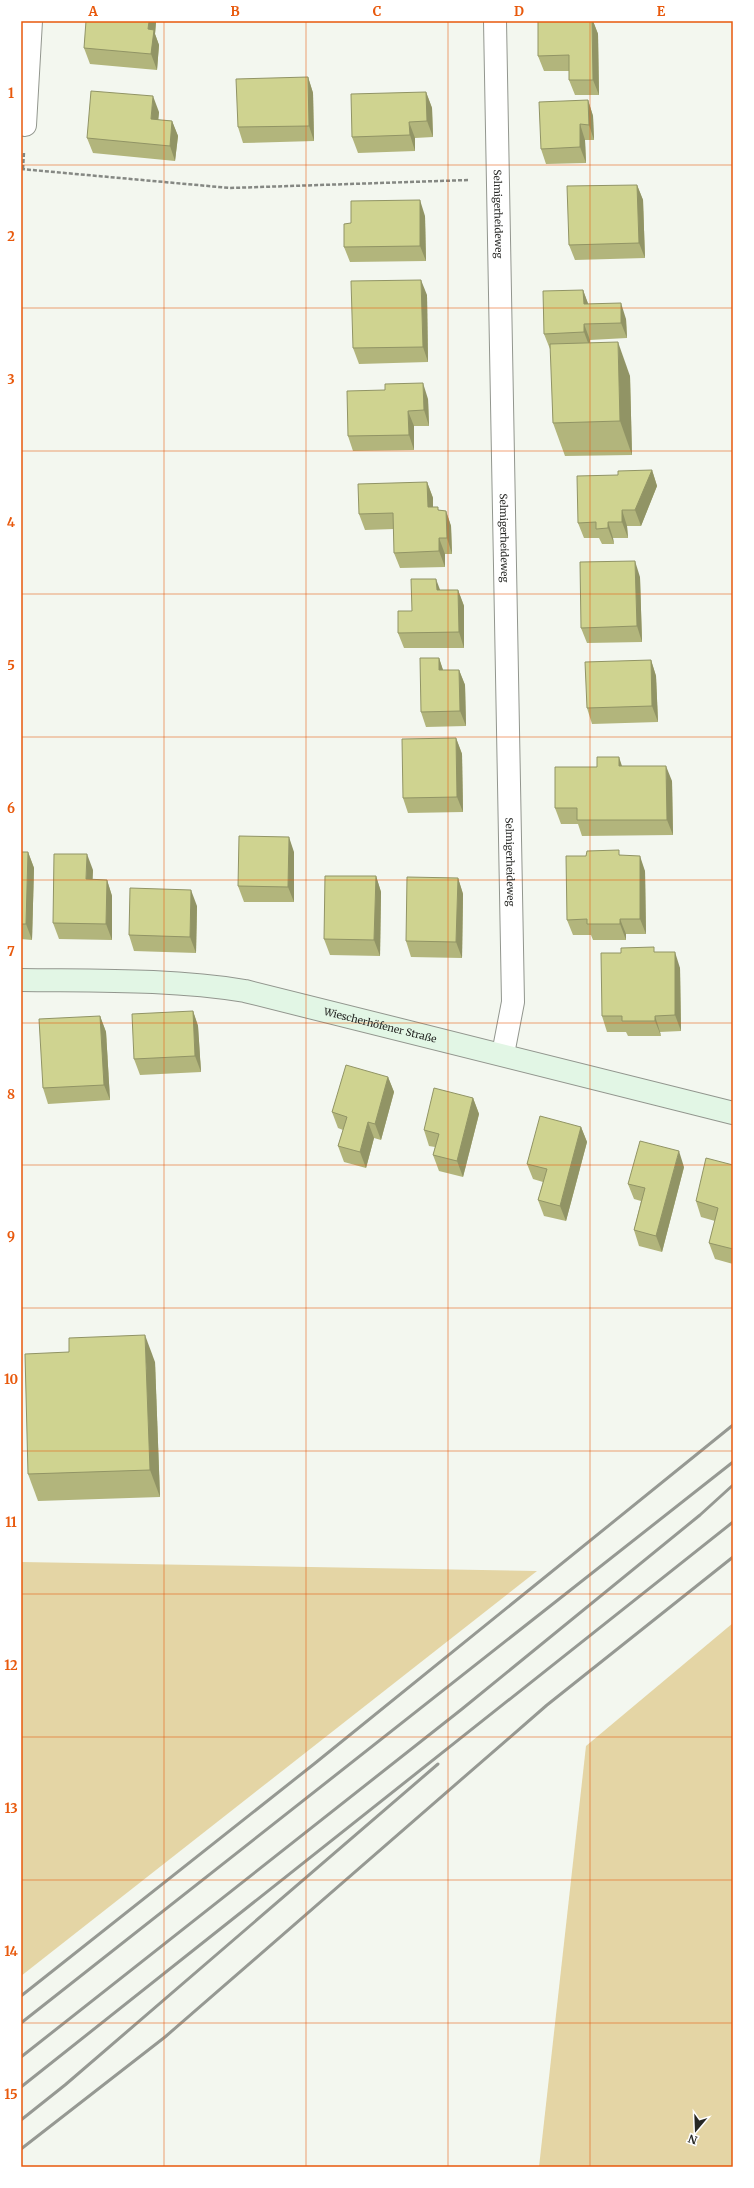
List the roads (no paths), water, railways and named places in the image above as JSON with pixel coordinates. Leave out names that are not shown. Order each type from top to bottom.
[{"type":"street","points":[[25,125],[31,21]]},
{"type":"street","name":"Selmigerheideweg","points":[[495,21],[513,1002],[503,1054]]},
{"type":"street","name":"Wiescherhöfener Straße","points":[[21,980],[201,983],[245,990],[733,1113]]},
{"type":"railway","points":[[21,1996],[314,1764],[733,1425]]},
{"type":"railway","points":[[21,2023],[733,1462]]},
{"type":"railway","points":[[21,2057],[462,1709],[700,1515],[733,1485]]},
{"type":"railway","points":[[21,2087],[733,1522]]},
{"type":"railway","points":[[21,2149],[165,2037],[547,1705],[733,1557]]},
{"type":"railway","points":[[21,2120],[65,2085],[438,1764]]}]
